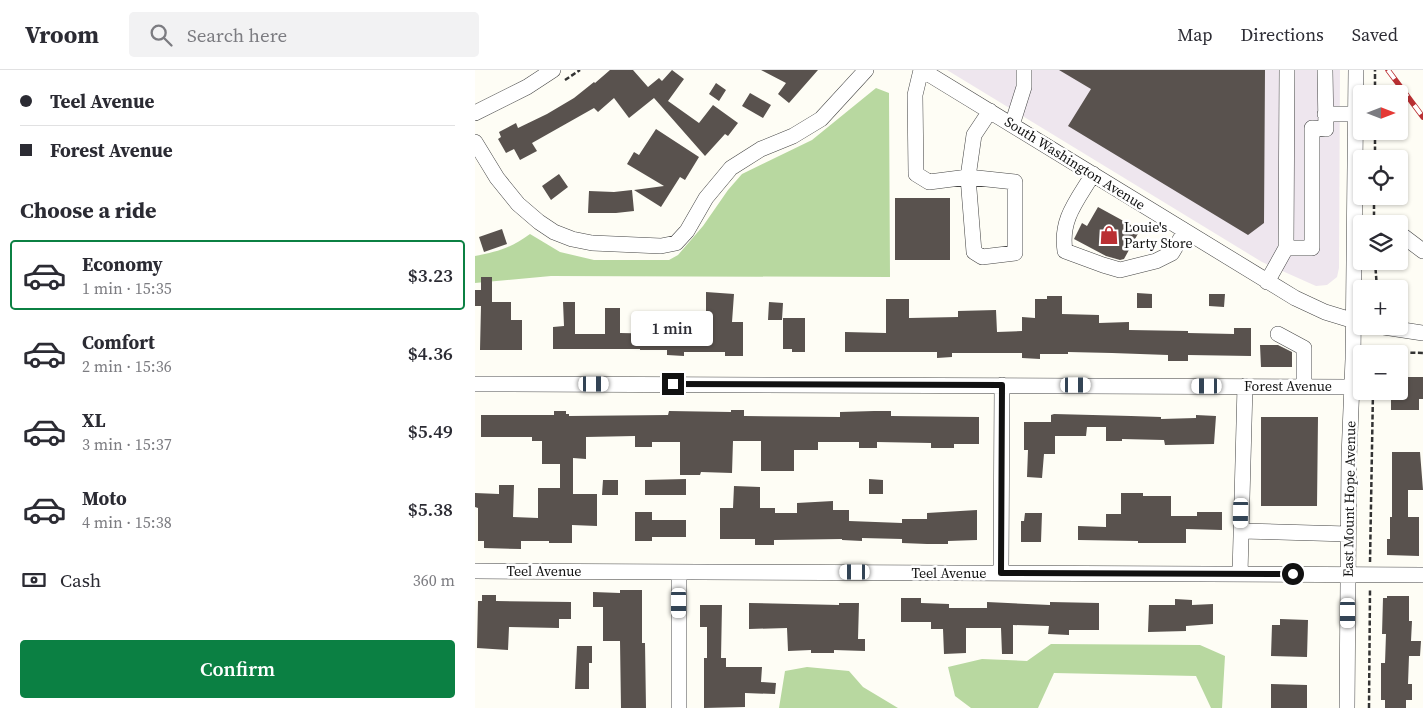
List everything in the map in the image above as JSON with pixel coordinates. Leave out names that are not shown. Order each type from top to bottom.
[{"type":"street","points":[[475,113],[527,87],[553,70]]},
{"type":"street","points":[[475,142],[497,178],[518,204],[554,232],[572,239],[592,243],[661,246],[676,243],[687,231],[706,198],[731,168],[761,149],[793,136],[821,119],[866,70]]},
{"type":"street","points":[[921,70],[915,95],[916,174],[929,182],[968,178],[1015,182],[1015,253],[982,257],[974,252],[968,178],[975,135],[990,111]]},
{"type":"street","name":"South Washington Avenue","points":[[921,70],[1267,282],[1315,308],[1353,321]]},
{"type":"street","points":[[1012,125],[1024,87],[1024,70]]},
{"type":"street","points":[[1267,282],[1285,248],[1287,70]]},
{"type":"street","points":[[1285,248],[1312,248],[1312,128],[1326,129],[1325,70]]},
{"type":"street","name":"East Mount Hope Avenue","points":[[1356,70],[1356,85]]},
{"type":"street","points":[[1325,114],[1353,114]]},
{"type":"street","name":"East Mount Hope Avenue","points":[[1356,140],[1357,215]]},
{"type":"street","points":[[1093,174],[1066,220],[1063,238],[1065,251],[1103,266],[1120,270],[1156,261],[1172,253],[1185,231]]},
{"type":"street","points":[[1408,240],[1423,251]]},
{"type":"street","points":[[1408,331],[1423,333]]},
{"type":"street","points":[[1278,334],[1305,348],[1305,386]]},
{"type":"street","name":"East Mount Hope Avenue","points":[[1347,708],[1349,457],[1351,387],[1356,335]]},
{"type":"street","name":"Forest Avenue","points":[[475,384],[1351,387]]},
{"type":"street","points":[[1001,573],[1002,385]]},
{"type":"street","points":[[1240,574],[1245,386]]},
{"type":"street","points":[[1241,532],[1348,534]]},
{"type":"street","name":"Teel Avenue","points":[[475,571],[1423,575]]},
{"type":"street","points":[[679,572],[679,708]]},
{"type":"path","points":[[559,84],[580,70]]},
{"type":"path","points":[[1375,70],[1375,85]]},
{"type":"path","points":[[1408,353],[1423,353]]},
{"type":"path","points":[[1369,708],[1373,400]]},
{"type":"shaded area","points":[[947,70],[1340,70],[1339,268],[1337,277],[1327,285],[1316,286],[1262,262]]},
{"type":"green space","points":[[876,88],[889,93],[890,277],[551,276],[475,283],[475,256],[504,249],[530,234],[560,252],[594,260],[669,260],[678,255],[703,226],[728,190],[742,174],[812,140]]},
{"type":"green space","points":[[1051,644],[1200,645],[1225,656],[1222,708],[1211,708],[1196,676],[1054,673],[1038,708],[971,708],[955,696],[948,667],[982,659],[1027,661]]},
{"type":"green space","points":[[807,667],[849,671],[863,687],[898,708],[779,708],[785,671]]},
{"type":"building","points":[[610,70],[633,70],[648,87],[659,78],[662,81],[672,70],[684,79],[668,101],[699,123],[713,105],[738,123],[728,136],[725,134],[705,156],[654,98],[629,118],[614,98],[598,112],[594,108],[532,143],[537,151],[520,160],[514,149],[506,153],[498,139],[501,137],[499,132],[516,123],[518,128],[547,114],[574,98]]},
{"type":"building","points":[[761,70],[818,70],[789,103],[778,94],[786,83]]},
{"type":"building","points":[[1059,70],[1265,70],[1264,223],[1248,235],[1068,126],[1091,89]]},
{"type":"building","points":[[716,83],[726,90],[719,101],[709,94]]},
{"type":"building","points":[[750,93],[771,105],[763,118],[742,106]]},
{"type":"building","points":[[656,129],[699,157],[685,180],[680,177],[661,207],[634,190],[664,186],[627,164],[634,152],[639,155]]},
{"type":"building","points":[[559,174],[568,187],[551,200],[542,186]]},
{"type":"building","points":[[632,190],[634,211],[588,213],[589,191],[614,192]]},
{"type":"building","points":[[895,198],[950,198],[950,260],[895,260]]},
{"type":"building","points":[[1098,207],[1140,230],[1124,259],[1120,260],[1106,256],[1074,239],[1082,223],[1087,226]]},
{"type":"building","points":[[502,229],[507,244],[484,252],[479,237]]},
{"type":"building","points":[[481,277],[492,277],[492,302],[511,302],[511,320],[522,320],[522,350],[480,350],[481,306],[475,306],[475,290],[481,290]]},
{"type":"building","points":[[706,292],[734,294],[732,322],[743,322],[743,356],[725,356],[725,352],[684,352],[684,356],[667,355],[667,350],[553,349],[553,327],[564,326],[563,302],[575,302],[575,334],[605,334],[605,308],[620,308],[620,333],[668,334],[668,326],[706,326]]},
{"type":"building","points":[[1137,293],[1152,294],[1152,308],[1137,308]]},
{"type":"building","points":[[1209,294],[1225,294],[1224,307],[1209,306]]},
{"type":"building","points":[[1047,296],[1062,296],[1062,314],[1099,315],[1099,323],[1129,322],[1129,330],[1234,334],[1234,328],[1251,328],[1251,356],[1188,355],[1188,361],[1168,361],[1168,355],[1112,353],[1068,352],[1068,354],[1040,354],[1040,359],[1022,358],[1022,353],[952,353],[952,357],[937,358],[937,352],[845,352],[845,332],[886,333],[886,299],[909,299],[909,318],[958,317],[958,311],[996,310],[997,332],[1022,331],[1022,317],[1035,318],[1035,299],[1047,299]]},
{"type":"building","points":[[769,302],[783,303],[782,320],[768,320]]},
{"type":"building","points":[[783,318],[805,318],[805,352],[792,352],[792,349],[783,349]]},
{"type":"building","points":[[1260,345],[1278,345],[1292,352],[1292,367],[1261,367]]},
{"type":"building","points":[[1408,377],[1423,377],[1423,399],[1419,399],[1419,410],[1391,410],[1391,400],[1408,400]]},
{"type":"building","points":[[731,410],[744,410],[744,416],[840,417],[840,412],[891,411],[891,416],[979,417],[979,444],[954,444],[954,448],[931,448],[931,443],[877,442],[877,448],[859,448],[859,442],[818,442],[818,450],[794,450],[794,471],[761,471],[761,441],[733,441],[732,473],[701,472],[700,475],[680,475],[680,442],[652,442],[652,447],[635,447],[635,436],[586,437],[586,459],[573,458],[573,494],[597,494],[597,526],[572,525],[572,543],[521,541],[521,549],[484,548],[484,541],[478,541],[478,508],[475,507],[475,493],[499,494],[499,485],[514,485],[513,517],[538,518],[538,488],[560,488],[560,464],[542,464],[542,441],[532,441],[532,437],[481,437],[481,415],[554,415],[554,411],[566,411],[566,414],[569,414],[569,416],[668,415],[669,411],[731,412]]},
{"type":"building","points":[[1051,415],[1161,417],[1161,419],[1196,418],[1196,415],[1216,416],[1214,444],[1165,445],[1164,440],[1122,439],[1122,441],[1106,441],[1106,427],[1087,427],[1086,436],[1055,436],[1055,454],[1044,454],[1042,478],[1027,477],[1028,450],[1024,450],[1024,422],[1051,422]]},
{"type":"building","points":[[1261,417],[1318,417],[1317,506],[1261,506]]},
{"type":"building","points":[[1392,452],[1420,452],[1423,490],[1408,490],[1408,517],[1419,517],[1419,556],[1387,555],[1387,539],[1390,539],[1390,517],[1392,517]]},
{"type":"building","points":[[686,479],[686,495],[645,495],[645,480]]},
{"type":"building","points":[[869,479],[883,480],[883,494],[869,494]]},
{"type":"building","points":[[603,480],[618,480],[618,495],[602,495]]},
{"type":"building","points":[[734,486],[760,487],[760,508],[775,508],[775,513],[797,513],[797,503],[833,501],[833,510],[849,510],[849,521],[902,523],[902,519],[927,519],[927,513],[977,510],[977,540],[948,541],[948,544],[927,544],[902,543],[902,539],[862,538],[862,541],[842,539],[774,540],[774,545],[755,545],[755,539],[720,539],[720,508],[733,508]]},
{"type":"building","points":[[1121,493],[1143,493],[1143,496],[1171,496],[1171,516],[1197,516],[1197,512],[1222,512],[1222,530],[1186,529],[1186,543],[1078,540],[1078,526],[1106,527],[1106,514],[1121,514]]},
{"type":"building","points":[[635,512],[652,512],[652,520],[686,520],[686,537],[652,537],[652,541],[635,541]]},
{"type":"building","points":[[1025,513],[1042,513],[1041,542],[1021,542],[1021,521],[1024,521]]},
{"type":"building","points":[[620,590],[642,590],[642,643],[645,643],[646,708],[621,708],[620,641],[603,641],[603,607],[593,607],[593,592],[620,593]]},
{"type":"building","points":[[482,595],[496,595],[496,601],[571,602],[571,619],[559,619],[559,628],[509,627],[508,650],[477,648],[478,601],[482,601]]},
{"type":"building","points":[[1387,596],[1409,596],[1409,621],[1412,621],[1411,641],[1421,641],[1420,656],[1409,656],[1408,684],[1412,684],[1412,700],[1406,700],[1406,708],[1385,708],[1385,700],[1381,700],[1381,663],[1385,663],[1386,634],[1382,634],[1383,598],[1387,598]]},
{"type":"building","points":[[901,598],[921,598],[921,603],[949,604],[949,608],[987,608],[987,602],[1050,605],[1050,602],[1099,603],[1099,630],[1069,630],[1069,635],[1048,634],[1049,626],[1013,625],[1013,654],[1002,654],[1001,628],[966,628],[966,653],[944,654],[943,629],[931,629],[931,622],[901,622]]},
{"type":"building","points":[[1175,599],[1192,600],[1192,605],[1213,604],[1213,624],[1186,626],[1186,631],[1148,632],[1149,605],[1175,605]]},
{"type":"building","points":[[749,603],[839,605],[839,603],[859,603],[858,639],[865,639],[865,651],[834,650],[834,653],[811,653],[811,650],[788,651],[787,628],[749,629]]},
{"type":"building","points":[[700,605],[722,605],[721,658],[726,658],[726,667],[762,667],[761,682],[776,683],[775,694],[745,693],[745,707],[704,708],[704,658],[707,658],[707,627],[700,627]]},
{"type":"building","points":[[1280,619],[1308,620],[1307,657],[1271,656],[1272,625],[1280,625]]},
{"type":"building","points":[[577,646],[592,646],[592,663],[589,663],[589,689],[575,689]]},
{"type":"building","points":[[1271,684],[1307,685],[1307,708],[1271,708]]},
{"type":"railway","points":[[1388,70],[1423,117]]},
{"type":"place","name":"Louie's Party Store","points":[[1109,235]]},
{"type":"route","points":[[673,384],[1002,385],[1001,573],[1293,574]]}]
